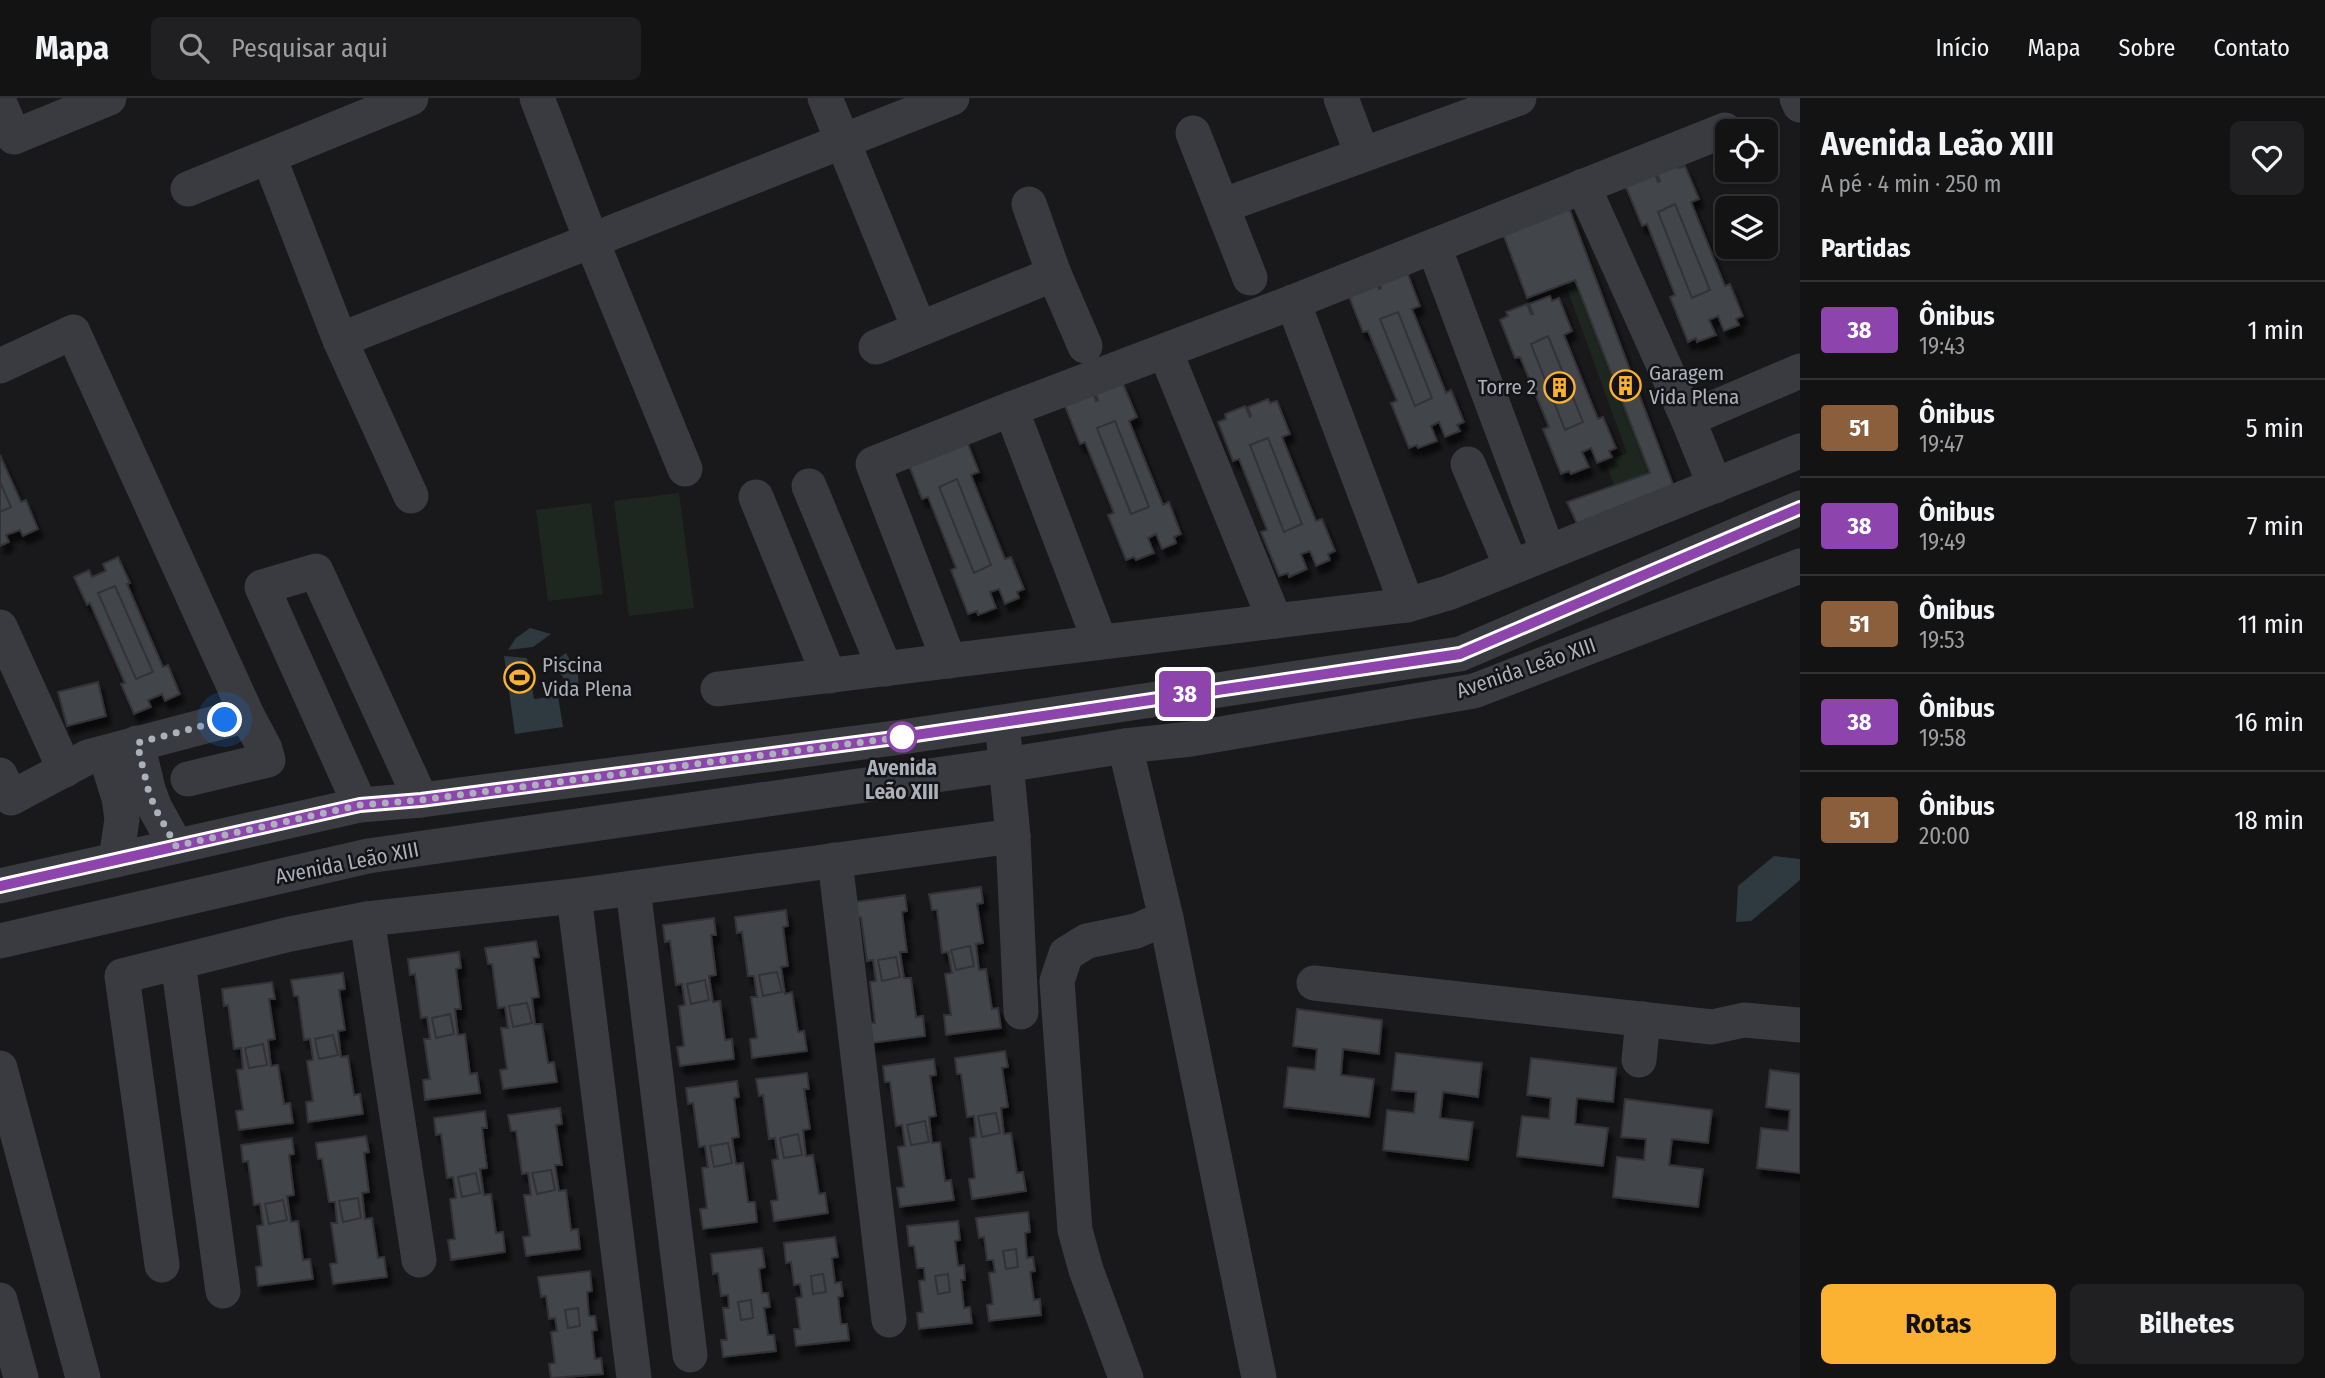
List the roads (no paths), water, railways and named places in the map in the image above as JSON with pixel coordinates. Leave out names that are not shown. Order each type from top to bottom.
[{"type":"street","points":[[0,104],[14,137],[61,107],[109,98]]},
{"type":"street","points":[[188,189],[411,98]]},
{"type":"street","points":[[537,98],[592,242],[685,469]]},
{"type":"street","points":[[825,98],[919,328]]},
{"type":"street","points":[[340,340],[952,98]]},
{"type":"street","points":[[1341,98],[1362,154]]},
{"type":"street","points":[[1222,206],[1519,98]]},
{"type":"street","points":[[1797,98],[1800,105]]},
{"type":"street","points":[[1193,133],[1250,278]]},
{"type":"street","points":[[949,661],[873,464],[1434,247],[1715,134]]},
{"type":"street","points":[[268,157],[340,340],[411,496]]},
{"type":"street","points":[[1583,186],[1688,419],[1714,486]]},
{"type":"street","points":[[1029,204],[1054,274],[1085,346]]},
{"type":"street","points":[[1434,247],[1548,552]]},
{"type":"street","points":[[876,347],[1054,274]]},
{"type":"street","points":[[1293,302],[1407,605]]},
{"type":"street","points":[[0,366],[74,332],[265,750],[268,760],[188,779]]},
{"type":"street","points":[[1165,351],[1275,621]]},
{"type":"street","points":[[1688,419],[1800,371]]},
{"type":"street","points":[[1011,409],[1100,642]]},
{"type":"street","points":[[718,689],[1407,605],[1448,593],[1800,451]]},
{"type":"street","points":[[1468,464],[1511,566]]},
{"type":"street","points":[[809,486],[885,669]]},
{"type":"street","points":[[756,497],[829,676]]},
{"type":"street","name":"Avenida Leão XIII","points":[[0,886],[360,805],[421,800],[902,737],[1460,654],[1800,508]]},
{"type":"street","name":"Avenida Leão XIII","points":[[0,941],[368,856],[1125,746],[1191,739],[1474,691],[1800,566]]},
{"type":"street","points":[[360,805],[262,587],[316,570],[421,800]]},
{"type":"street","points":[[0,627],[65,770]]},
{"type":"street","points":[[0,775],[11,798],[88,757],[247,715]]},
{"type":"street","points":[[1003,721],[1013,836],[1021,1012]]},
{"type":"street","points":[[1125,746],[1166,918],[1259,1378]]},
{"type":"street","points":[[121,748],[148,789],[155,808],[186,844],[209,892]]},
{"type":"street","points":[[116,860],[122,819],[119,798],[121,748]]},
{"type":"street","points":[[162,1265],[122,976],[290,934],[367,919],[633,888],[1013,836]]},
{"type":"street","points":[[835,860],[889,1320]]},
{"type":"street","points":[[633,888],[690,1355]]},
{"type":"street","points":[[574,895],[634,1378]]},
{"type":"street","points":[[1126,1378],[1086,1270],[1075,1230],[1057,981],[1066,954],[1087,941],[1136,931],[1166,918]]},
{"type":"street","points":[[367,919],[419,1260]]},
{"type":"street","points":[[178,962],[223,1291]]},
{"type":"street","points":[[1314,984],[1712,1027],[1744,1020],[1800,1025]]},
{"type":"street","points":[[1639,1060],[1643,1019]]},
{"type":"street","points":[[0,1068],[83,1378]]},
{"type":"street","points":[[0,1300],[21,1378]]},
{"type":"place","name":"Garagem Vida Plena","points":[[1626,385]]},
{"type":"place","name":"Torre 2","points":[[1559,387]]},
{"type":"place","name":"Piscina Vida Plena","points":[[519,677]]},
{"type":"place","name":"Avenida Leão XIII","points":[[902,737]]}]
